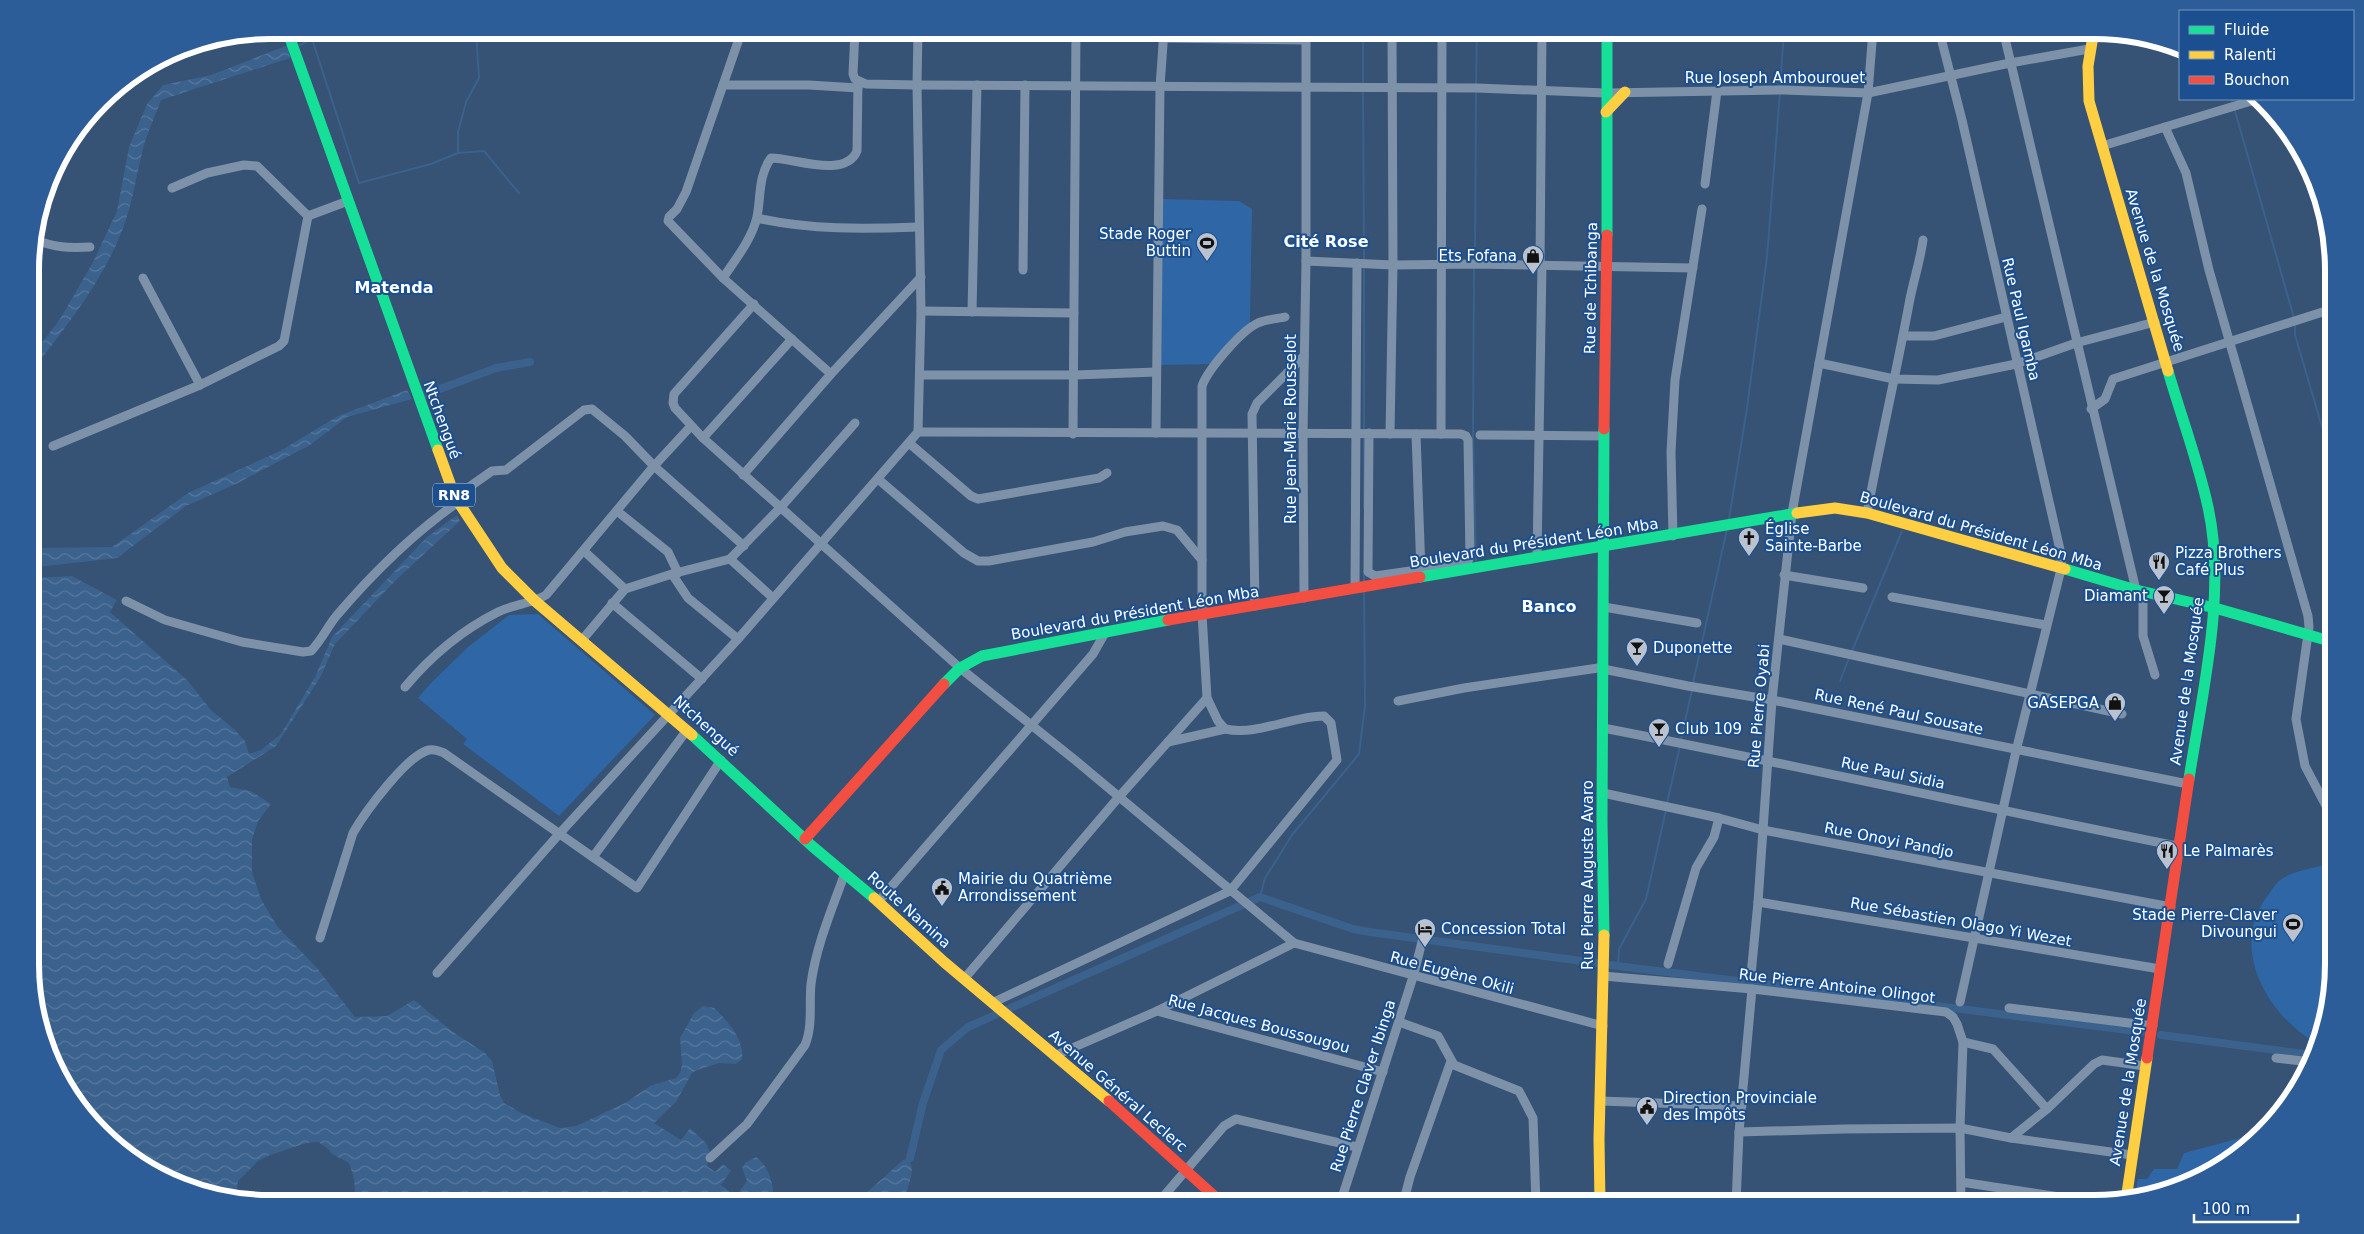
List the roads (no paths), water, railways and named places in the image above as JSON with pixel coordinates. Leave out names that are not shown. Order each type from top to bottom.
[{"type":"street","name":"Ntchengué","points":[[290,39],[456,500],[502,568],[535,602],[669,714],[805,839]]},
{"type":"street","points":[[739,39],[686,192],[677,208],[668,217],[668,221],[723,278],[831,374]]},
{"type":"street","points":[[723,278],[740,252],[757,218],[759,190],[765,166],[771,158],[822,165],[844,165],[855,157],[857,152],[858,85],[853,74],[855,39]]},
{"type":"street","points":[[437,973],[560,833],[738,639],[918,432],[921,277],[918,39]]},
{"type":"street","points":[[1073,434],[1075,375],[1076,39]]},
{"type":"street","points":[[1156,433],[1160,87],[1164,39]]},
{"type":"street","points":[[1282,39],[1306,40]]},
{"type":"street","points":[[1390,434],[1393,265],[1392,39]]},
{"type":"street","points":[[1441,434],[1442,39]]},
{"type":"street","points":[[1537,556],[1541,435],[1542,39]]},
{"type":"street","name":"Rue de Tchibanga","points":[[1603,547],[1607,267],[1607,39]]},
{"type":"street","name":"Rue Pierre Oyabi","points":[[1751,975],[1772,700],[1792,513],[1868,93],[1872,39]]},
{"type":"street","name":"Rue Paul Igamba","points":[[1941,39],[1962,120],[2016,364],[2061,554],[2061,568]]},
{"type":"street","points":[[2005,39],[2092,409],[2139,591],[2143,636],[2155,675]]},
{"type":"street","name":"Avenue de la Mosquée","points":[[2092,39],[2089,49],[2087,82],[2089,101],[2167,362],[2208,507],[2214,539],[2214,608],[2177,846],[2171,907],[2127,1193]]},
{"type":"street","name":"Rue Jean-Marie Rousselot","points":[[1304,598],[1303,434],[1306,261],[1306,40]]},
{"type":"street","name":"Rue Joseph Ambourouet","points":[[723,85],[1076,85],[1473,88],[1606,93],[1779,90],[1868,93],[2010,63],[2089,49]]},
{"type":"street","points":[[972,312],[976,85]]},
{"type":"street","points":[[1023,270],[1025,85]]},
{"type":"street","points":[[1606,112],[1625,92]]},
{"type":"street","points":[[1705,184],[1717,92]]},
{"type":"street","points":[[2102,146],[2252,101]]},
{"type":"street","points":[[2165,127],[2186,173],[2229,343],[2308,616],[2296,718],[2305,766],[2325,804]]},
{"type":"street","points":[[172,188],[207,173],[244,165],[257,166],[308,216]]},
{"type":"street","points":[[308,216],[348,201]]},
{"type":"street","points":[[1673,536],[1670,452],[1675,380],[1702,209]]},
{"type":"street","points":[[53,446],[200,384],[279,346],[284,341],[308,216]]},
{"type":"street","points":[[757,218],[783,223],[835,228],[919,228]]},
{"type":"street","points":[[1867,513],[1920,263],[1923,240]]},
{"type":"street","points":[[41,242],[66,248],[90,247]]},
{"type":"street","points":[[1306,261],[1441,266],[1471,264],[1693,268]]},
{"type":"street","points":[[1359,587],[1362,433],[1361,263]]},
{"type":"street","points":[[743,475],[831,374],[921,277]]},
{"type":"street","points":[[143,278],[200,384]]},
{"type":"street","points":[[754,304],[674,394],[674,408],[743,475],[822,543],[960,668],[1032,725],[1294,943],[1157,1011],[1054,1056]]},
{"type":"street","points":[[921,311],[1074,313]]},
{"type":"street","points":[[2092,409],[2105,399],[2113,379],[2325,311]]},
{"type":"street","points":[[1225,729],[1207,698],[1202,614],[1202,386],[1210,372],[1253,326],[1260,322],[1285,317]]},
{"type":"street","points":[[1903,336],[1934,336],[2006,317]]},
{"type":"street","points":[[1819,362],[1894,379],[1938,380],[2016,364],[2076,343],[2155,322]]},
{"type":"street","points":[[703,438],[792,339]]},
{"type":"street","points":[[1256,606],[1252,414],[1254,406],[1304,356]]},
{"type":"street","points":[[920,375],[1075,375],[1156,372]]},
{"type":"street","points":[[126,601],[164,620],[242,642],[303,652],[311,651],[337,614],[428,523],[492,471],[506,470],[588,409],[625,436],[654,466],[744,546]]},
{"type":"street","points":[[582,640],[625,589],[675,573],[730,559],[781,507],[855,423]]},
{"type":"street","points":[[405,687],[424,665],[462,632],[500,611],[535,602],[556,585],[654,466],[691,426]]},
{"type":"street","points":[[918,432],[1073,434],[1362,433],[1464,434],[1468,440],[1470,558],[1463,564],[1421,572],[1375,576],[1368,572],[1362,433]]},
{"type":"street","points":[[1416,434],[1421,572]]},
{"type":"street","points":[[1480,435],[1604,436]]},
{"type":"street","points":[[909,443],[971,496],[978,499],[1099,478],[1107,474]]},
{"type":"street","points":[[878,479],[964,553],[978,561],[989,561],[1093,542],[1125,532],[1163,526],[1177,530],[1202,560]]},
{"type":"street","name":"Boulevard du Président Léon Mba","points":[[805,839],[960,668],[982,656],[1106,631],[1304,598],[1421,572],[1673,536],[1792,513],[1835,508],[1867,513],[1961,538],[2139,591],[2214,608],[2325,640]]},
{"type":"street","points":[[617,510],[668,552],[675,573],[688,598],[738,639]]},
{"type":"street","name":"Rue Pierre Auguste Avaro","points":[[1600,1195],[1600,1101],[1603,1026],[1603,547]]},
{"type":"street","points":[[584,551],[625,589]]},
{"type":"street","points":[[730,559],[773,598]]},
{"type":"street","points":[[1960,1002],[2016,751],[2061,568]]},
{"type":"street","points":[[1784,575],[1863,588]]},
{"type":"street","points":[[1892,597],[2046,625]]},
{"type":"street","points":[[612,603],[702,679]]},
{"type":"street","points":[[1604,607],[1697,623]]},
{"type":"street","points":[[878,902],[1093,654],[1106,631]]},
{"type":"street","points":[[1779,639],[2122,714]]},
{"type":"street","name":"Rue René Paul Sousate","points":[[1398,701],[1572,671],[1604,669],[1691,687],[1772,700],[2016,751],[2188,784]]},
{"type":"street","points":[[964,979],[1118,798],[1207,698]]},
{"type":"street","points":[[994,1005],[1234,894],[1335,764],[1336,756],[1331,723],[1324,716],[1269,727],[1225,729],[1168,742]]},
{"type":"street","name":"Rue Paul Sidia","points":[[1603,728],[1768,760],[2003,812],[2177,846]]},
{"type":"street","points":[[593,857],[687,730]]},
{"type":"street","points":[[320,938],[354,833],[362,818],[404,768],[424,752],[436,750],[444,753],[637,888],[721,760]]},
{"type":"street","name":"Rue Onoyi Pandjo","points":[[1603,794],[1719,818],[1763,830],[2171,907]]},
{"type":"street","points":[[1668,964],[1696,868],[1714,837],[1719,818]]},
{"type":"street","name":"Route Namina","points":[[805,839],[994,1005]]},
{"type":"street","points":[[710,1158],[747,1124],[805,1045],[809,1036],[811,984],[816,961],[826,924],[845,873]]},
{"type":"street","name":"Rue Sébastien Olago Yi Wezet","points":[[1758,902],[2160,970]]},
{"type":"street","name":"Rue Pierre Claver Ibinga","points":[[1343,1195],[1423,945],[1425,930]]},
{"type":"street","name":"Rue Eugène Okili","points":[[1294,943],[1413,977],[1603,1026]]},
{"type":"street","name":"Rue Pierre Antoine Olingot","points":[[1603,973],[1946,1012],[1957,1024],[1963,1042],[1960,1128],[1961,1195]]},
{"type":"street","points":[[1736,1195],[1739,1132],[1752,989]]},
{"type":"street","name":"Avenue Général Leclerc","points":[[994,1005],[1186,1169],[1213,1195]]},
{"type":"street","points":[[2009,1008],[2152,1031]]},
{"type":"street","name":"Rue Jacques Boussougou","points":[[1157,1011],[1383,1072]]},
{"type":"street","points":[[1399,1022],[1438,1036],[1443,1041],[1454,1065],[1519,1091],[1533,1118],[1536,1195]]},
{"type":"street","points":[[1963,1042],[1993,1049],[2047,1109]]},
{"type":"street","points":[[2276,1058],[2303,1061]]},
{"type":"street","points":[[2011,1138],[2047,1109],[2094,1064],[2102,1060],[2145,1066]]},
{"type":"street","points":[[1405,1195],[1451,1062]]},
{"type":"street","points":[[1600,1101],[1742,1106]]},
{"type":"street","points":[[1164,1195],[1224,1126],[1236,1119],[1357,1147]]},
{"type":"street","points":[[1739,1132],[1960,1128],[2011,1138],[2132,1155]]},
{"type":"street","points":[[1962,1182],[2047,1195]]},
{"type":"water","points":[[288,45],[290,58],[161,100],[146,140],[132,200],[122,231],[93,287],[39,362],[39,347],[60,319],[92,264],[117,211],[129,147],[147,104],[163,85],[211,75]]},
{"type":"water","points":[[407,390],[412,399],[347,417],[310,445],[238,483],[186,506],[117,558],[39,566],[39,548],[112,547],[188,493],[280,451],[338,416]]},
{"type":"water","points":[[457,515],[460,521],[397,579],[335,644],[321,676],[276,746],[227,777],[230,787],[251,791],[271,804],[258,821],[252,840],[252,872],[261,899],[277,926],[317,968],[355,1017],[387,1016],[414,1000],[453,1032],[485,1053],[492,1061],[500,1095],[504,1103],[521,1113],[560,1128],[576,1126],[625,1103],[650,1086],[676,1078],[680,1073],[682,1065],[680,1038],[694,1013],[703,1006],[714,1008],[729,1024],[738,1038],[741,1045],[742,1059],[736,1064],[719,1063],[692,1073],[676,1102],[654,1123],[681,1140],[690,1128],[706,1143],[710,1152],[707,1166],[715,1172],[723,1164],[731,1171],[721,1185],[735,1195],[354,1195],[354,1179],[349,1163],[332,1154],[318,1142],[307,1143],[258,1161],[238,1181],[236,1193],[225,1191],[182,1178],[154,1164],[118,1138],[106,1128],[87,1105],[70,1080],[56,1052],[43,1009],[39,979],[39,578],[72,576],[117,600],[110,612],[187,680],[211,710],[245,741],[249,754],[261,750],[281,734],[315,677],[332,637],[427,537]]},
{"type":"water","points":[[756,1157],[765,1166],[772,1184],[774,1195],[737,1195],[747,1181],[742,1168],[746,1162]]},
{"type":"water","points":[[907,1159],[912,1168],[906,1195],[864,1195],[903,1160]]},
{"type":"waterway","points":[[300,45],[312,39],[359,183],[431,164],[458,153],[484,151],[519,193]]},
{"type":"waterway","points":[[458,153],[458,132],[466,102],[479,78],[477,39]]},
{"type":"waterway","points":[[1363,39],[1363,85]]},
{"type":"waterway","points":[[1476,85],[1477,39]]},
{"type":"waterway","points":[[1780,88],[1783,39]]},
{"type":"waterway","points":[[1363,90],[1364,260]]},
{"type":"waterway","points":[[1475,260],[1476,90]]},
{"type":"waterway","points":[[1729,519],[1747,408],[1767,257],[1780,92]]},
{"type":"waterway","points":[[2235,111],[2294,318]]},
{"type":"waterway","points":[[1364,267],[1364,430]]},
{"type":"waterway","points":[[1474,267],[1473,437],[1476,563]]},
{"type":"waterway","points":[[2295,325],[2295,335],[2325,437]]},
{"type":"waterway","points":[[424,395],[496,368],[530,362]]},
{"type":"waterway","points":[[1364,437],[1364,508]]},
{"type":"waterway","points":[[1693,683],[1727,529]]},
{"type":"waterway","points":[[1852,651],[1902,531]]},
{"type":"waterway","points":[[1364,572],[1364,583]]},
{"type":"waterway","points":[[1260,897],[1265,878],[1292,835],[1359,754],[1365,706],[1364,590]]},
{"type":"waterway","points":[[1840,681],[1849,658]]},
{"type":"waterway","points":[[1681,739],[1692,690]]},
{"type":"waterway","points":[[1667,803],[1680,746]]},
{"type":"waterway","points":[[1618,966],[1619,949],[1646,899],[1666,810]]},
{"type":"waterway","points":[[910,1158],[923,1103],[941,1050],[968,1027],[1260,897],[1353,929],[1370,932],[1618,966],[2144,1032]]},
{"type":"waterway","points":[[2161,1035],[2307,1054]]},
{"type":"place","name":"Stade Roger Buttin","points":[[1207,262]]},
{"type":"place","name":"Ets Fofana","points":[[1533,275]]},
{"type":"place","name":"Église Sainte-Barbe","points":[[1749,557]]},
{"type":"place","name":"Pizza Brothers Café Plus","points":[[2159,581]]},
{"type":"place","name":"Diamant","points":[[2164,615]]},
{"type":"place","name":"Duponette","points":[[1637,667]]},
{"type":"place","name":"GASEPGA","points":[[2115,722]]},
{"type":"place","name":"Club 109","points":[[1659,748]]},
{"type":"place","name":"Le Palmarès","points":[[2167,870]]},
{"type":"place","name":"Mairie du Quatrième Arrondissement","points":[[942,907]]},
{"type":"place","name":"Stade Pierre-Claver Divoungui","points":[[2293,943]]},
{"type":"place","name":"Concession Total","points":[[1425,948]]},
{"type":"place","name":"Direction Provinciale des Impôts","points":[[1647,1126]]},
{"type":"district","name":"Cité Rose","points":[[1326,241]]},
{"type":"district","name":"Matenda","points":[[394,287]]},
{"type":"district","name":"Banco","points":[[1549,606]]}]
